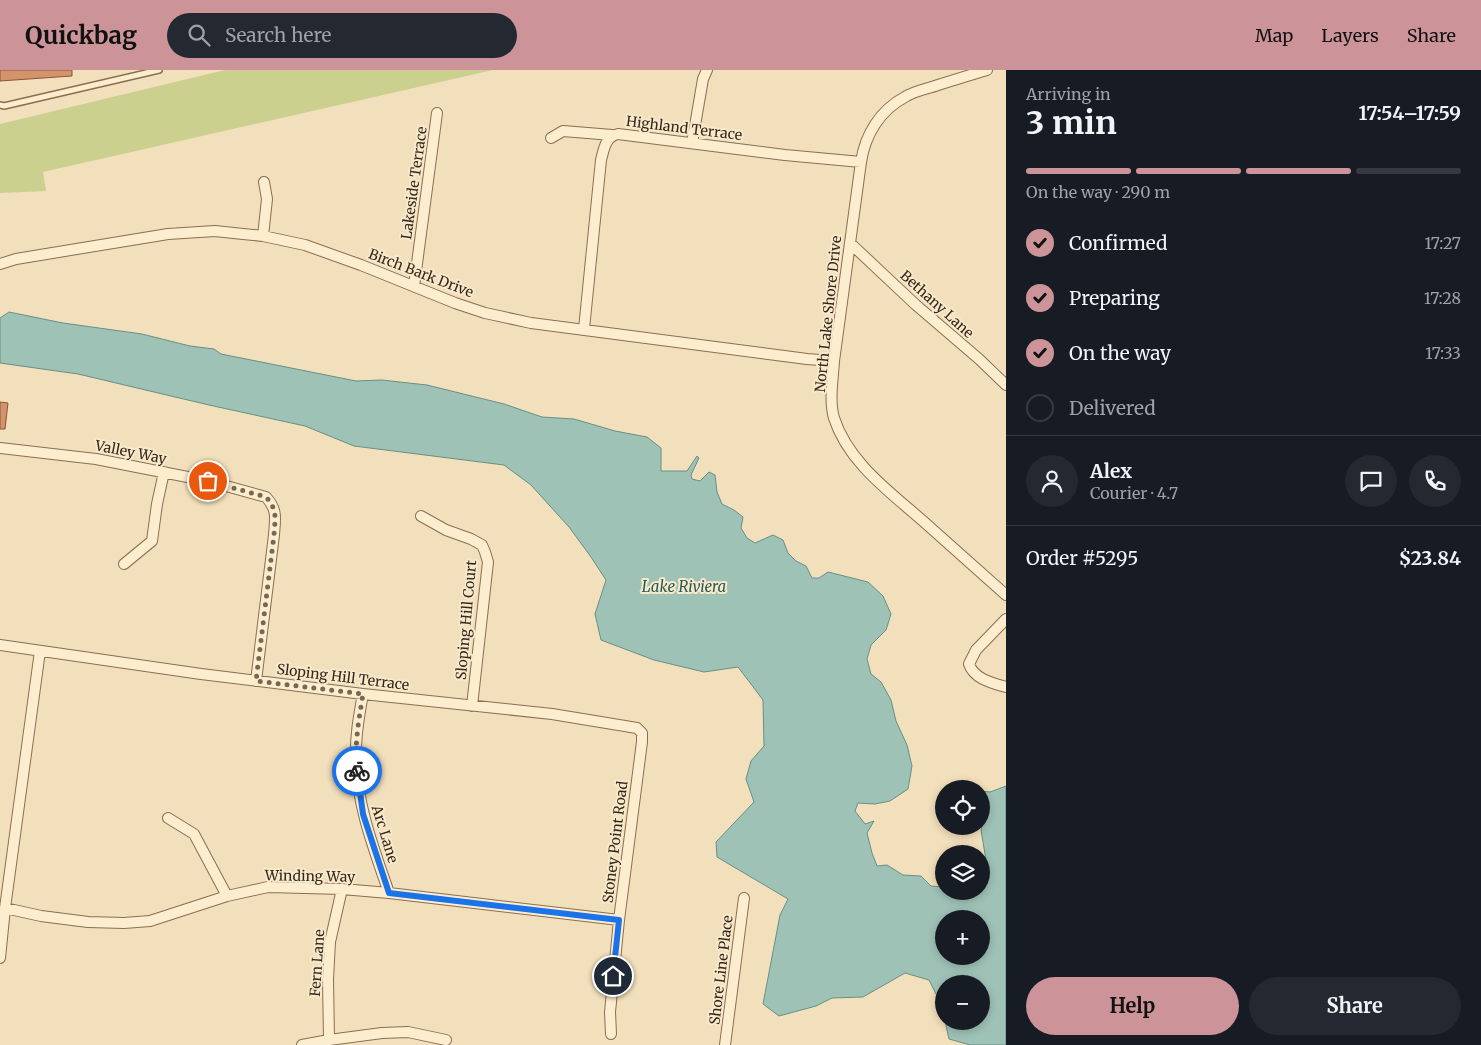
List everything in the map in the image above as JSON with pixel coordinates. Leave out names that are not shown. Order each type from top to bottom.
[{"type":"street","points":[[692,143],[707,70]]},
{"type":"street","name":"North Lake Shore Drive","points":[[986,70],[959,77],[906,96],[886,110],[868,134],[862,150],[834,361],[832,394],[834,416],[840,433],[854,455],[877,480],[1006,595]]},
{"type":"street","name":"Lakeside Terrace","points":[[414,286],[437,113]]},
{"type":"street","points":[[551,138],[563,131],[612,135]]},
{"type":"street","name":"Highland Terrace","points":[[584,329],[601,160],[606,142],[612,135],[618,134],[785,155],[861,162]]},
{"type":"street","points":[[263,236],[267,199],[264,182]]},
{"type":"street","name":"Birch Bark Drive","points":[[0,264],[16,259],[168,234],[215,231],[263,236],[305,245],[485,313],[531,322],[834,361]]},
{"type":"street","name":"Bethany Lane","points":[[850,243],[1006,385]]},
{"type":"street","name":"Valley Way","points":[[0,448],[96,459],[208,481],[266,497],[272,504],[275,514],[274,535],[256,681]]},
{"type":"street","points":[[124,564],[152,540],[164,472]]},
{"type":"street","name":"Sloping Hill Court","points":[[421,516],[446,530],[471,538],[482,545],[488,562],[472,706]]},
{"type":"street","points":[[1006,619],[976,650],[969,664],[971,669],[984,680],[1006,687]]},
{"type":"street","name":"Sloping Hill Terrace","points":[[0,645],[256,681],[552,714],[637,728],[642,734],[642,742]]},
{"type":"street","points":[[0,958],[5,908],[40,651]]},
{"type":"street","name":"Arc Lane","points":[[363,694],[357,728],[356,759],[359,790],[363,814],[389,893]]},
{"type":"street","name":"Stoney Point Road","points":[[611,1034],[610,1012],[619,920],[642,742]]},
{"type":"street","points":[[168,818],[194,834],[227,896]]},
{"type":"street","name":"Winding Way","points":[[5,908],[41,916],[124,924],[150,921],[227,896],[268,887],[389,893],[619,920]]},
{"type":"street","name":"Fern Lane","points":[[329,1040],[328,979],[330,942],[342,890]]},
{"type":"street","name":"Shore Line Place","points":[[725,1045],[744,898]]},
{"type":"street","points":[[302,1045],[382,1032],[408,1032],[446,1040]]},
{"type":"lane","points":[[0,105],[4,106],[159,70]]},
{"type":"green space","points":[[225,70],[493,70],[43,172],[46,191],[0,193],[0,124]]},
{"type":"water","name":"Lake Riviera","points":[[9,312],[63,323],[142,334],[190,346],[214,349],[221,354],[356,381],[382,380],[427,385],[504,404],[542,417],[574,419],[615,431],[647,437],[661,448],[661,471],[687,471],[697,456],[699,458],[691,475],[692,479],[700,481],[709,472],[715,475],[717,492],[722,504],[743,517],[741,528],[747,538],[755,543],[773,535],[783,540],[788,553],[796,561],[806,566],[812,578],[819,578],[828,572],[868,582],[883,596],[891,614],[886,630],[871,645],[867,659],[871,674],[881,682],[891,700],[896,721],[907,745],[912,766],[908,789],[890,801],[875,804],[858,803],[855,811],[865,824],[874,821],[867,833],[877,866],[887,865],[903,875],[921,876],[931,886],[935,886],[935,900],[990,900],[990,845],[984,845],[982,835],[990,835],[990,792],[1006,786],[1006,1045],[970,1045],[949,1039],[947,1030],[990,1030],[990,975],[935,975],[935,992],[929,980],[905,973],[863,997],[832,998],[816,1006],[779,1016],[763,1004],[780,915],[788,899],[717,857],[716,842],[754,802],[746,779],[751,761],[764,746],[763,700],[738,667],[704,672],[654,660],[601,640],[595,614],[606,580],[569,527],[531,485],[504,465],[354,446],[305,426],[78,374],[0,363],[0,318]]},
{"type":"building","points":[[0,70],[72,70],[72,76],[0,81]]},
{"type":"building","points":[[0,402],[8,403],[5,429],[0,429]]},
{"type":"way so far","points":[[208,481],[266,497],[272,504],[275,514],[256,681],[363,694],[357,728],[357,771]]},
{"type":"route","points":[[357,771],[363,814],[389,893],[619,920],[613,976]]}]
